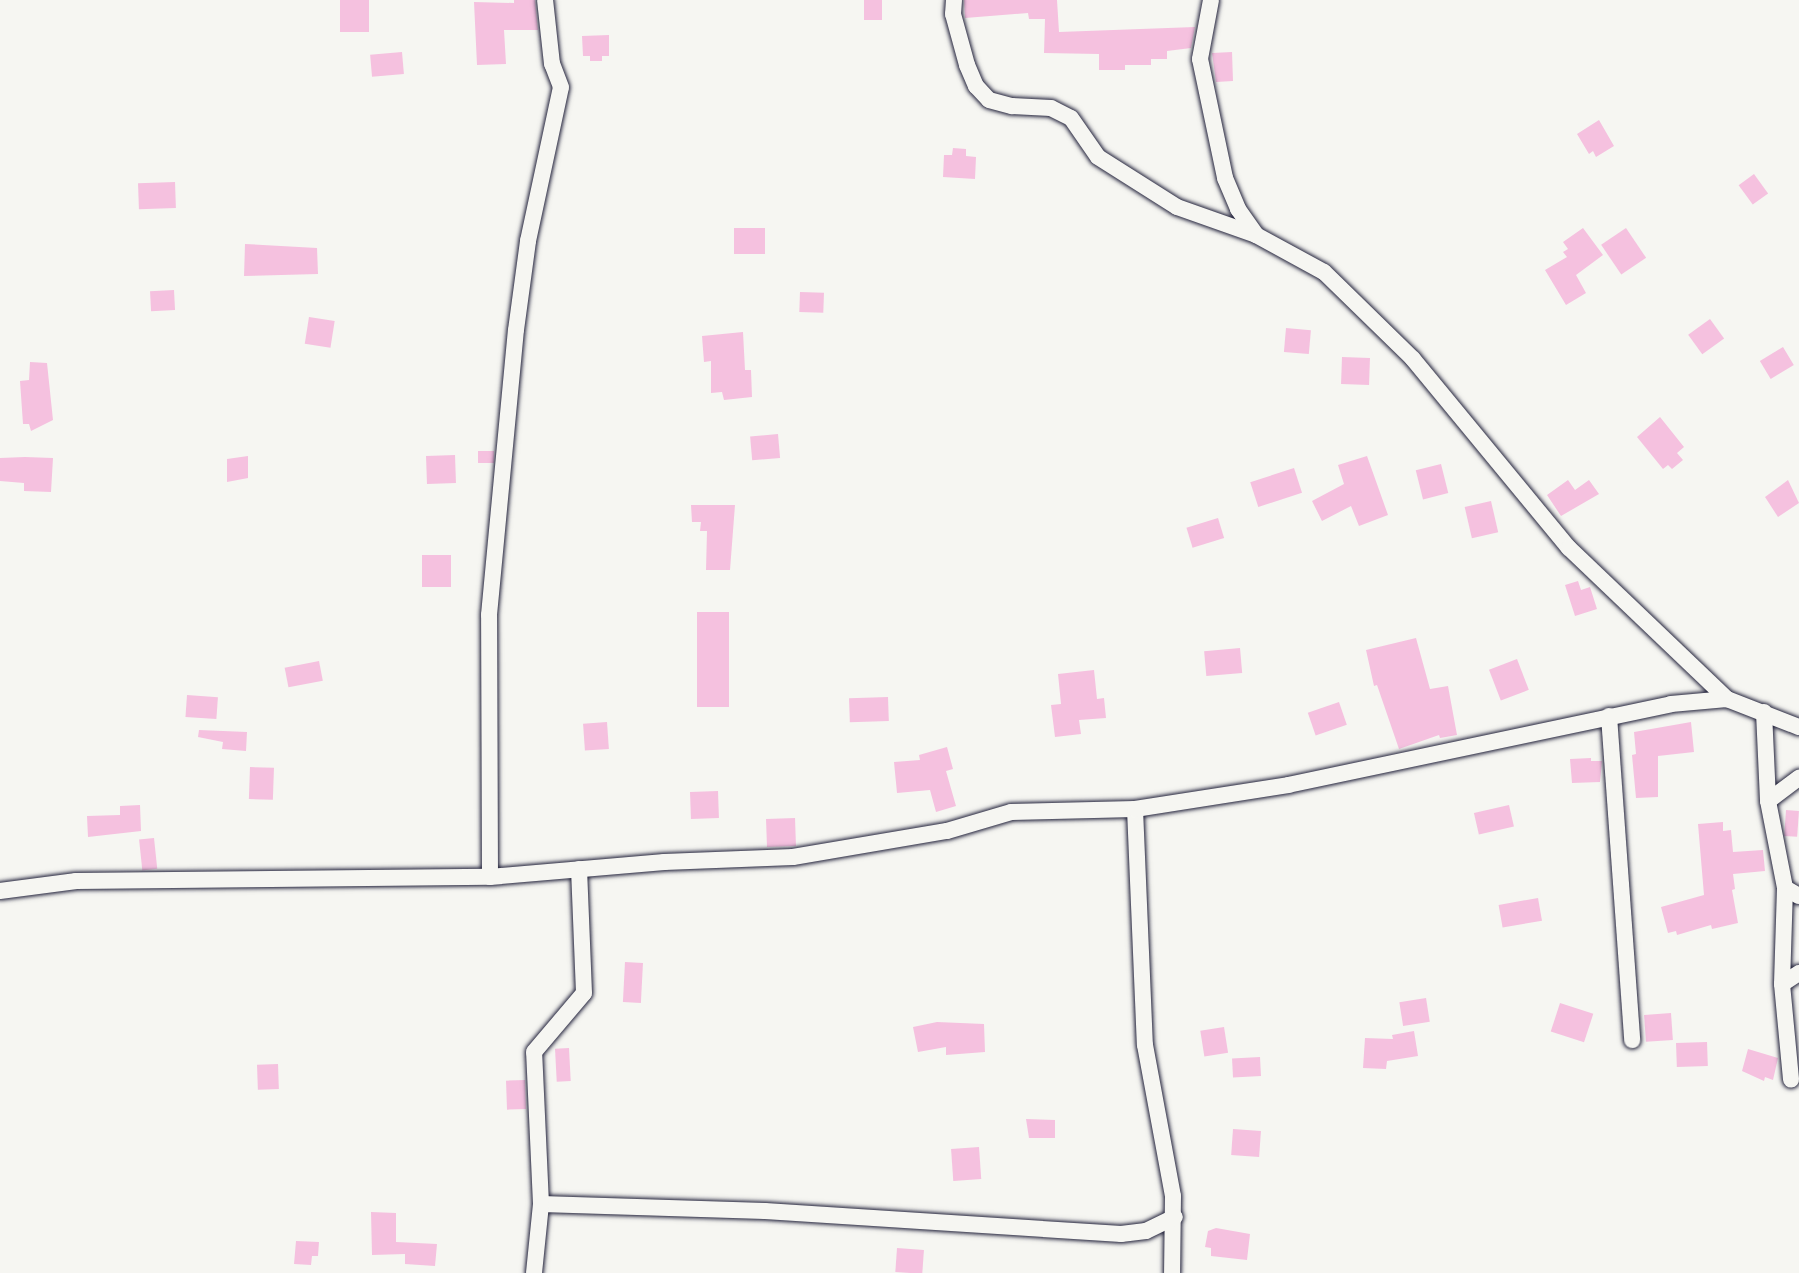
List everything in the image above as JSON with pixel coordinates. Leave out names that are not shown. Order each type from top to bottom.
[{"type":"street","points":[[490,877],[489,615],[528,241],[561,87],[552,64],[545,0]]},
{"type":"street","points":[[954,0],[953,14],[967,65],[976,86],[989,100],[1012,106],[1051,108],[1071,118],[1098,157],[1177,207],[1256,235],[1324,272],[1413,359],[1569,548],[1727,699]]},
{"type":"street","points":[[1211,0],[1200,59],[1225,178],[1238,209],[1256,235]]},
{"type":"street","points":[[0,891],[76,881],[490,877],[579,869],[794,857],[947,831],[1011,812],[1135,809],[1309,781],[1671,704],[1727,699],[1764,711],[1799,727]]},
{"type":"street","points":[[1764,711],[1768,801],[1792,892],[1782,984],[1791,1080]]},
{"type":"street","points":[[1609,716],[1632,1040]]},
{"type":"street","points":[[1768,801],[1799,778]]},
{"type":"street","points":[[1135,809],[1145,1045],[1175,1217],[1172,1273]]},
{"type":"street","points":[[534,1273],[542,1204],[534,1052],[585,993],[579,869]]},
{"type":"street","points":[[1782,984],[1799,973]]},
{"type":"street","points":[[542,1204],[765,1211],[1121,1234],[1146,1231],[1175,1217]]},
{"type":"building","points":[[340,0],[369,0],[369,32],[340,32]]},
{"type":"building","points":[[514,0],[535,0],[538,30],[504,30],[506,64],[477,65],[474,2],[514,3]]},
{"type":"building","points":[[864,0],[882,0],[882,20],[864,20]]},
{"type":"building","points":[[964,0],[1057,0],[1059,32],[1195,27],[1191,48],[1167,51],[1167,59],[1151,59],[1151,65],[1125,65],[1125,70],[1099,70],[1099,54],[1044,53],[1045,19],[1029,19],[1028,13],[965,18]]},
{"type":"building","points":[[609,35],[609,56],[602,56],[602,61],[590,61],[590,56],[583,56],[582,36]]},
{"type":"building","points":[[402,52],[404,74],[372,77],[370,55]]},
{"type":"building","points":[[1232,52],[1233,81],[1216,82],[1212,53]]},
{"type":"building","points":[[1599,120],[1614,146],[1596,157],[1593,151],[1589,154],[1577,134]]},
{"type":"building","points":[[953,148],[966,149],[966,156],[976,157],[975,179],[943,177],[944,155],[952,155]]},
{"type":"building","points":[[1754,174],[1768,193],[1753,205],[1739,185]]},
{"type":"building","points":[[175,182],[176,208],[139,209],[138,183]]},
{"type":"building","points":[[734,228],[765,228],[765,254],[734,254]]},
{"type":"building","points":[[1583,228],[1603,255],[1576,275],[1586,293],[1566,305],[1545,270],[1567,257],[1563,252],[1568,249],[1563,242]]},
{"type":"building","points":[[1626,228],[1646,258],[1621,275],[1601,245]]},
{"type":"building","points":[[245,244],[317,248],[318,274],[244,276]]},
{"type":"building","points":[[174,290],[175,310],[151,311],[150,291]]},
{"type":"building","points":[[800,292],[824,293],[823,313],[799,312]]},
{"type":"building","points":[[309,317],[335,321],[330,348],[305,344]]},
{"type":"building","points":[[1710,319],[1724,338],[1702,354],[1688,335]]},
{"type":"building","points":[[1286,328],[1311,330],[1309,354],[1284,352]]},
{"type":"building","points":[[743,332],[745,370],[751,370],[752,397],[724,400],[722,392],[711,393],[711,361],[704,362],[702,336]]},
{"type":"building","points":[[1783,347],[1794,365],[1771,379],[1760,361]]},
{"type":"building","points":[[1342,357],[1370,358],[1369,385],[1341,384]]},
{"type":"building","points":[[30,362],[47,363],[53,420],[31,431],[29,424],[23,424],[20,381],[29,380]]},
{"type":"building","points":[[1660,417],[1684,447],[1677,453],[1683,460],[1672,469],[1668,465],[1663,469],[1637,437]]},
{"type":"building","points":[[778,434],[780,458],[752,460],[750,436]]},
{"type":"building","points":[[478,451],[494,451],[494,463],[478,463]]},
{"type":"building","points":[[455,455],[456,483],[427,484],[426,456]]},
{"type":"building","points":[[248,456],[248,478],[227,482],[227,459]]},
{"type":"building","points":[[1367,456],[1388,515],[1359,526],[1351,506],[1322,521],[1312,501],[1344,484],[1338,465]]},
{"type":"building","points":[[0,458],[53,458],[51,492],[24,491],[24,483],[0,481]]},
{"type":"building","points":[[1441,464],[1448,493],[1423,499],[1416,470]]},
{"type":"building","points":[[1294,468],[1302,493],[1258,507],[1250,482]]},
{"type":"building","points":[[1568,480],[1575,490],[1589,480],[1599,494],[1561,516],[1547,495]]},
{"type":"building","points":[[1788,480],[1799,503],[1778,517],[1765,497]]},
{"type":"building","points":[[1491,501],[1498,532],[1472,538],[1465,507]]},
{"type":"building","points":[[691,505],[735,505],[730,570],[706,570],[707,531],[700,531],[701,522],[692,522]]},
{"type":"building","points":[[1218,518],[1224,538],[1193,548],[1186,528]]},
{"type":"building","points":[[422,555],[451,555],[451,587],[422,587]]},
{"type":"building","points":[[1578,581],[1581,590],[1590,587],[1597,609],[1575,616],[1565,585]]},
{"type":"building","points":[[697,612],[729,612],[729,707],[697,707]]},
{"type":"building","points":[[1416,638],[1430,689],[1448,686],[1457,735],[1440,738],[1439,735],[1399,749],[1377,685],[1374,686],[1366,650]]},
{"type":"building","points":[[1240,648],[1242,673],[1206,676],[1204,651]]},
{"type":"building","points":[[1517,659],[1529,690],[1501,701],[1489,670]]},
{"type":"building","points":[[319,661],[323,681],[288,687],[285,668]]},
{"type":"building","points":[[1094,670],[1097,699],[1104,698],[1106,718],[1079,720],[1081,734],[1055,737],[1051,705],[1061,704],[1058,674]]},
{"type":"building","points":[[187,695],[218,697],[216,719],[185,717]]},
{"type":"building","points":[[888,697],[889,721],[850,722],[849,698]]},
{"type":"building","points":[[1339,702],[1347,725],[1316,735],[1308,713]]},
{"type":"building","points":[[607,722],[609,749],[585,751],[583,724]]},
{"type":"building","points":[[1691,722],[1694,752],[1658,756],[1658,797],[1636,798],[1632,755],[1636,754],[1634,732]]},
{"type":"building","points":[[199,730],[247,732],[246,751],[222,749],[223,742],[198,737]]},
{"type":"building","points":[[947,747],[953,769],[946,771],[956,806],[936,812],[930,790],[897,793],[894,762],[920,760],[919,755]]},
{"type":"building","points":[[1591,758],[1591,761],[1602,761],[1600,782],[1572,783],[1570,759]]},
{"type":"building","points":[[250,767],[274,768],[273,800],[249,799]]},
{"type":"building","points":[[718,791],[719,818],[691,819],[690,792]]},
{"type":"building","points":[[140,805],[141,831],[88,837],[87,816],[120,815],[120,806]]},
{"type":"building","points":[[1509,805],[1514,826],[1479,835],[1474,813]]},
{"type":"building","points":[[1786,810],[1799,811],[1797,837],[1784,836]]},
{"type":"building","points":[[795,818],[796,846],[767,847],[766,819]]},
{"type":"building","points":[[1723,822],[1723,831],[1731,830],[1733,852],[1763,850],[1765,871],[1733,874],[1735,889],[1732,890],[1738,923],[1712,929],[1711,925],[1677,935],[1676,931],[1668,933],[1661,907],[1704,895],[1698,824]]},
{"type":"building","points":[[154,838],[157,869],[142,870],[139,840]]},
{"type":"building","points":[[1538,898],[1542,921],[1503,928],[1499,905]]},
{"type":"building","points":[[625,962],[643,963],[641,1003],[623,1002]]},
{"type":"building","points":[[1426,998],[1430,1022],[1403,1026],[1399,1002]]},
{"type":"building","points":[[1560,1003],[1593,1014],[1584,1042],[1551,1032]]},
{"type":"building","points":[[1671,1013],[1673,1040],[1646,1042],[1644,1015]]},
{"type":"building","points":[[937,1022],[984,1024],[985,1052],[946,1055],[946,1047],[918,1052],[913,1027]]},
{"type":"building","points":[[1224,1027],[1228,1053],[1204,1056],[1200,1031]]},
{"type":"building","points":[[1414,1031],[1418,1056],[1387,1061],[1386,1069],[1363,1068],[1365,1038],[1393,1039],[1392,1035]]},
{"type":"building","points":[[1707,1042],[1708,1066],[1677,1067],[1676,1043]]},
{"type":"building","points":[[569,1048],[571,1081],[557,1082],[555,1049]]},
{"type":"building","points":[[1748,1049],[1778,1058],[1773,1080],[1765,1077],[1764,1081],[1742,1071]]},
{"type":"building","points":[[1260,1057],[1261,1076],[1233,1077],[1232,1058]]},
{"type":"building","points":[[278,1064],[279,1089],[258,1090],[257,1065]]},
{"type":"building","points":[[525,1080],[526,1109],[507,1110],[506,1081]]},
{"type":"building","points":[[1026,1119],[1055,1120],[1055,1138],[1029,1138]]},
{"type":"building","points":[[1233,1129],[1261,1131],[1259,1157],[1231,1155]]},
{"type":"building","points":[[979,1147],[981,1179],[953,1181],[951,1149]]},
{"type":"building","points":[[371,1212],[396,1213],[396,1242],[437,1244],[435,1266],[405,1264],[405,1254],[372,1255]]},
{"type":"building","points":[[1216,1228],[1250,1234],[1247,1260],[1211,1256],[1211,1248],[1205,1247],[1208,1231]]},
{"type":"building","points":[[296,1241],[319,1242],[318,1256],[312,1256],[311,1265],[294,1264]]},
{"type":"building","points":[[897,1248],[924,1250],[922,1273],[895,1272]]}]
